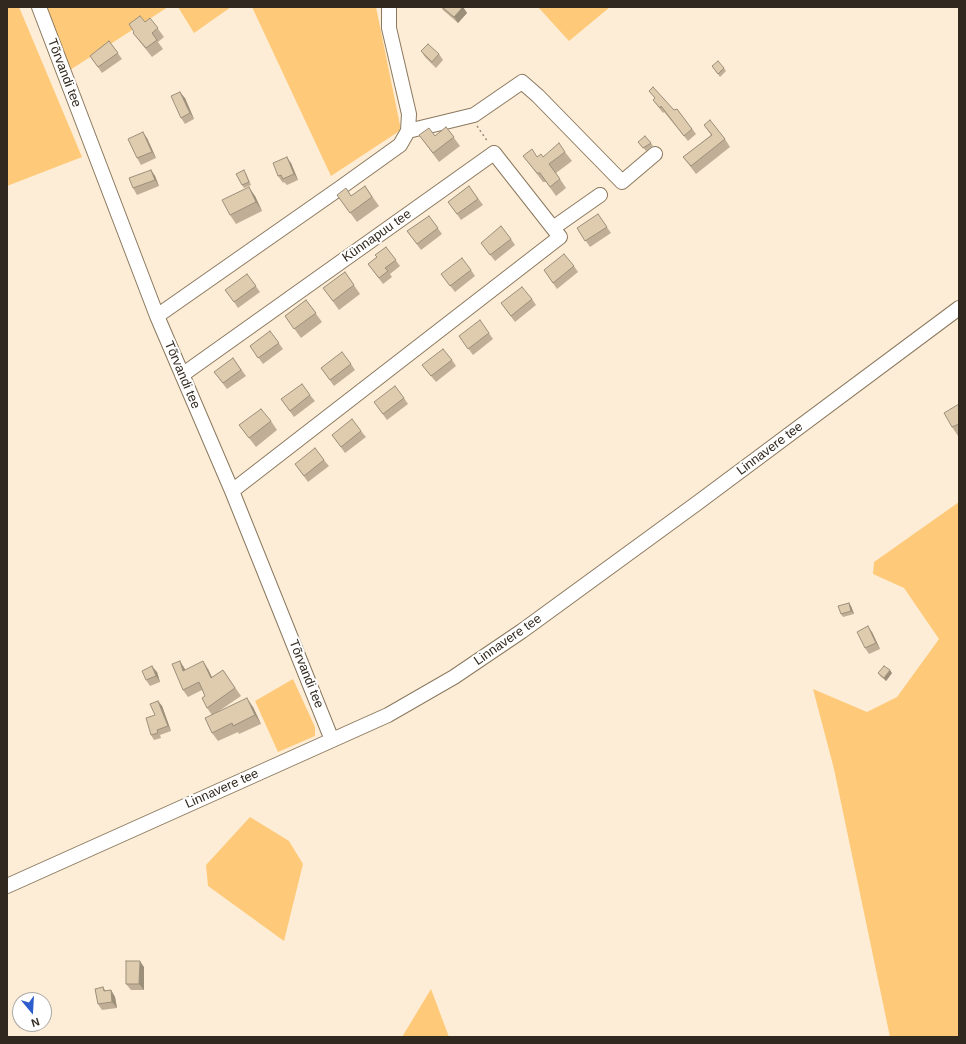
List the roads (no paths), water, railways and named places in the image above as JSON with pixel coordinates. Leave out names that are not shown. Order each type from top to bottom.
[{"type":"street","name":"Tõrvandi tee","points":[[39,7],[157,316],[232,491],[332,740]]},
{"type":"street","points":[[157,316],[400,144],[408,131],[409,114],[389,28],[388,7]]},
{"type":"street","points":[[408,131],[474,115],[522,82],[538,96],[622,182],[655,154]]},
{"type":"street","name":"Künnapuu tee","points":[[182,375],[494,153],[553,228]]},
{"type":"street","points":[[232,491],[560,237],[553,228],[600,195]]},
{"type":"street","name":"Linnavere tee","points":[[7,886],[388,715],[454,678],[522,631],[696,504],[959,308]]}]
